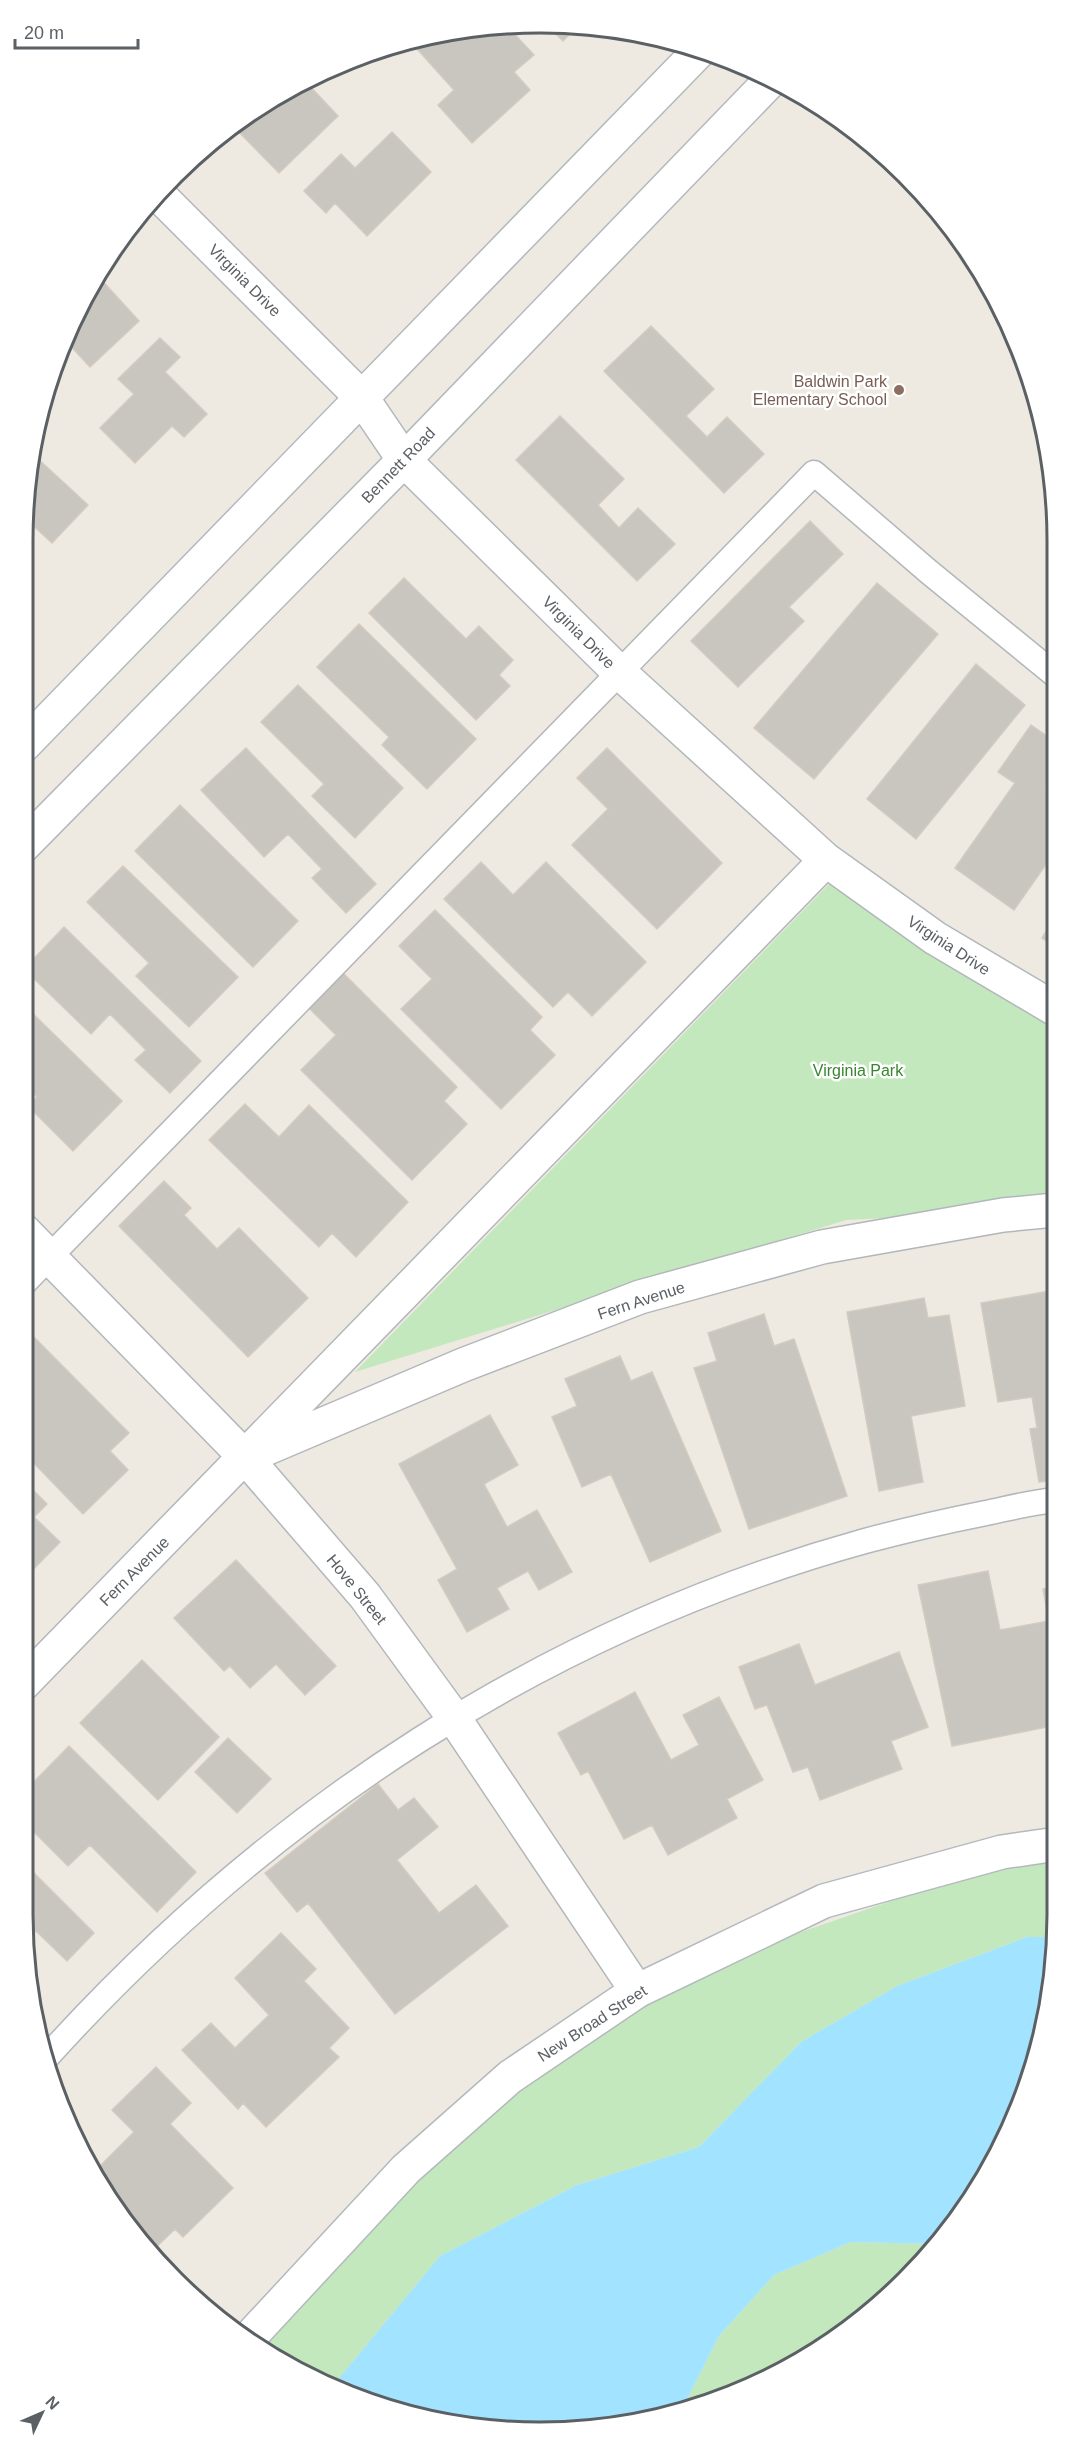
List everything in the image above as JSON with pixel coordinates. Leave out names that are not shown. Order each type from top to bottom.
[{"type":"street","points":[[33,735],[693,57]]},
{"type":"street","name":"Bennett Road","points":[[33,835],[404,460],[765,86]]},
{"type":"street","name":"Virginia Drive","points":[[164,200],[362,398],[404,460],[619,672],[826,860],[935,938],[1047,1004]]},
{"type":"street","name":"Fern Avenue","points":[[33,1673],[246,1458],[826,860]]},
{"type":"street","name":"Fern Avenue","points":[[246,1458],[463,1365],[640,1297],[822,1246],[1003,1215],[1047,1211]]},
{"type":"street","name":"Hove Street","points":[[33,1241],[246,1458],[365,1596],[454,1718],[637,1991]]},
{"type":"street","name":"New Broad Street","points":[[253,2333],[406,2169],[510,2077],[637,1991],[824,1902],[1002,1852],[1047,1845]]},
{"type":"lane","points":[[33,1273],[814,472],[929,572],[1047,668]]},
{"type":"lane","points":[[52,2052],[90,2008],[164,1936],[255,1856],[353,1783],[454,1718],[554,1661],[624,1628],[786,1563],[912,1528],[1047,1502]]},
{"type":"green space","name":"Virginia Park","points":[[829,884],[1047,1003],[1047,1210],[846,1220],[355,1372]]},
{"type":"green space","points":[[1047,1860],[1046,1937],[1027,1937],[897,1986],[801,2042],[699,2147],[577,2185],[440,2256],[338,2379],[265,2341],[439,2155],[577,2048],[664,1995],[781,1939],[978,1871]]},
{"type":"green space","points":[[851,2242],[925,2244],[899,2274],[822,2337],[764,2370],[686,2400],[719,2336],[774,2275]]},
{"type":"water","points":[[1027,1937],[1046,1937],[1043,1981],[1030,2046],[1008,2109],[995,2139],[962,2197],[925,2244],[851,2242],[774,2275],[719,2336],[686,2400],[671,2405],[606,2418],[540,2422],[507,2421],[474,2418],[409,2405],[338,2379],[440,2256],[577,2185],[699,2147],[801,2042],[897,1986]]},
{"type":"building","points":[[555,33],[570,34],[563,41]]},
{"type":"building","points":[[514,34],[534,55],[514,72],[530,90],[472,143],[438,105],[454,90],[417,48],[474,37]]},
{"type":"building","points":[[311,88],[338,116],[279,173],[239,132],[258,118]]},
{"type":"building","points":[[392,132],[431,172],[367,236],[335,203],[326,213],[304,191],[341,154],[355,168]]},
{"type":"building","points":[[103,282],[139,321],[90,367],[72,347]]},
{"type":"building","points":[[651,326],[714,389],[686,416],[707,437],[727,417],[764,454],[724,493],[604,371]]},
{"type":"building","points":[[160,338],[180,357],[165,372],[207,414],[184,437],[172,426],[135,463],[100,428],[134,394],[118,379]]},
{"type":"building","points":[[560,416],[624,479],[598,505],[619,528],[638,508],[675,544],[637,581],[516,460]]},
{"type":"building","points":[[40,460],[88,505],[52,543],[33,526]]},
{"type":"building","points":[[810,521],[843,554],[789,607],[804,621],[738,687],[691,641]]},
{"type":"building","points":[[404,578],[466,639],[479,626],[513,660],[499,675],[510,686],[476,720],[369,613]]},
{"type":"building","points":[[877,583],[938,634],[814,779],[754,728]]},
{"type":"building","points":[[359,624],[476,739],[427,789],[382,745],[389,737],[317,667]]},
{"type":"building","points":[[976,664],[1025,705],[916,839],[867,799]]},
{"type":"building","points":[[298,685],[403,788],[355,838],[312,796],[324,784],[261,722]]},
{"type":"building","points":[[1031,725],[1047,736],[1047,788],[1045,791],[1047,793],[1047,863],[1014,910],[955,868],[1015,783],[998,772]]},
{"type":"building","points":[[246,748],[376,884],[346,913],[312,878],[322,869],[288,834],[264,857],[201,790]]},
{"type":"building","points":[[607,748],[722,863],[657,929],[572,845],[608,809],[577,778]]},
{"type":"building","points":[[180,805],[298,921],[253,967],[135,851]]},
{"type":"building","points":[[481,862],[513,895],[546,862],[646,962],[592,1016],[568,992],[553,1007],[444,899]]},
{"type":"building","points":[[123,866],[238,977],[189,1027],[136,976],[149,963],[87,902]]},
{"type":"building","points":[[435,910],[542,1017],[530,1030],[555,1055],[501,1109],[401,1009],[432,979],[399,946]]},
{"type":"building","points":[[64,927],[201,1061],[170,1093],[135,1060],[146,1050],[110,1014],[91,1034],[33,978],[33,960]]},
{"type":"building","points":[[1047,930],[1047,941],[1042,938]]},
{"type":"building","points":[[343,973],[457,1087],[444,1101],[467,1124],[412,1180],[301,1070],[336,1035],[309,1008]]},
{"type":"building","points":[[33,1014],[122,1101],[73,1151],[33,1111],[33,1101],[37,1097],[33,1093]]},
{"type":"building","points":[[245,1104],[279,1137],[309,1105],[408,1202],[356,1257],[332,1233],[319,1247],[209,1140]]},
{"type":"building","points":[[164,1181],[191,1208],[184,1215],[217,1249],[239,1228],[308,1298],[248,1357],[119,1226]]},
{"type":"building","points":[[1047,1292],[1047,1481],[1039,1482],[1030,1429],[1037,1428],[1032,1397],[998,1402],[981,1303]]},
{"type":"building","points":[[924,1298],[928,1318],[949,1315],[965,1406],[911,1416],[923,1482],[879,1491],[847,1312]]},
{"type":"building","points":[[764,1314],[774,1346],[794,1339],[847,1496],[749,1529],[694,1368],[717,1361],[708,1333]]},
{"type":"building","points":[[33,1336],[129,1433],[110,1451],[128,1470],[83,1514],[33,1462]]},
{"type":"building","points":[[620,1356],[631,1381],[652,1372],[721,1531],[650,1562],[611,1474],[582,1487],[552,1417],[577,1406],[565,1379]]},
{"type":"building","points":[[490,1415],[518,1465],[484,1484],[507,1527],[537,1510],[572,1572],[539,1590],[528,1571],[497,1588],[509,1609],[467,1632],[438,1580],[457,1569],[399,1464]]},
{"type":"building","points":[[33,1490],[47,1504],[34,1517],[60,1542],[33,1570]]},
{"type":"building","points":[[236,1560],[336,1666],[305,1695],[276,1664],[250,1688],[230,1666],[224,1671],[174,1618]]},
{"type":"building","points":[[988,1571],[1000,1630],[1047,1621],[1047,1727],[952,1746],[918,1585]]},
{"type":"building","points":[[1047,1588],[1047,1610],[1043,1589]]},
{"type":"building","points":[[799,1644],[815,1685],[899,1652],[928,1727],[891,1741],[902,1769],[820,1800],[808,1767],[793,1772],[767,1705],[755,1709],[739,1667]]},
{"type":"building","points":[[142,1660],[219,1737],[158,1800],[80,1723]]},
{"type":"building","points":[[635,1692],[671,1760],[699,1745],[683,1715],[719,1697],[763,1780],[727,1799],[737,1818],[668,1855],[652,1825],[624,1839],[588,1771],[581,1775],[558,1733]]},
{"type":"building","points":[[228,1738],[271,1779],[237,1813],[195,1772]]},
{"type":"building","points":[[69,1746],[196,1872],[157,1912],[90,1845],[68,1866],[33,1831],[33,1783]]},
{"type":"building","points":[[378,1784],[398,1810],[414,1798],[438,1827],[397,1860],[439,1913],[476,1885],[508,1926],[395,2014],[308,1903],[297,1912],[265,1873]]},
{"type":"building","points":[[33,1872],[94,1933],[67,1961],[36,1931],[34,1933]]},
{"type":"building","points":[[281,1933],[316,1969],[304,1981],[349,2028],[329,2048],[339,2057],[266,2127],[243,2103],[238,2109],[182,2050],[211,2023],[235,2048],[269,2015],[235,1978]]},
{"type":"building","points":[[156,2067],[191,2103],[170,2124],[233,2188],[183,2237],[175,2229],[157,2246],[118,2197],[101,2168],[100,2166],[134,2132],[112,2110]]},
{"type":"place","name":"Baldwin Park Elementary School","points":[[899,390]]}]
